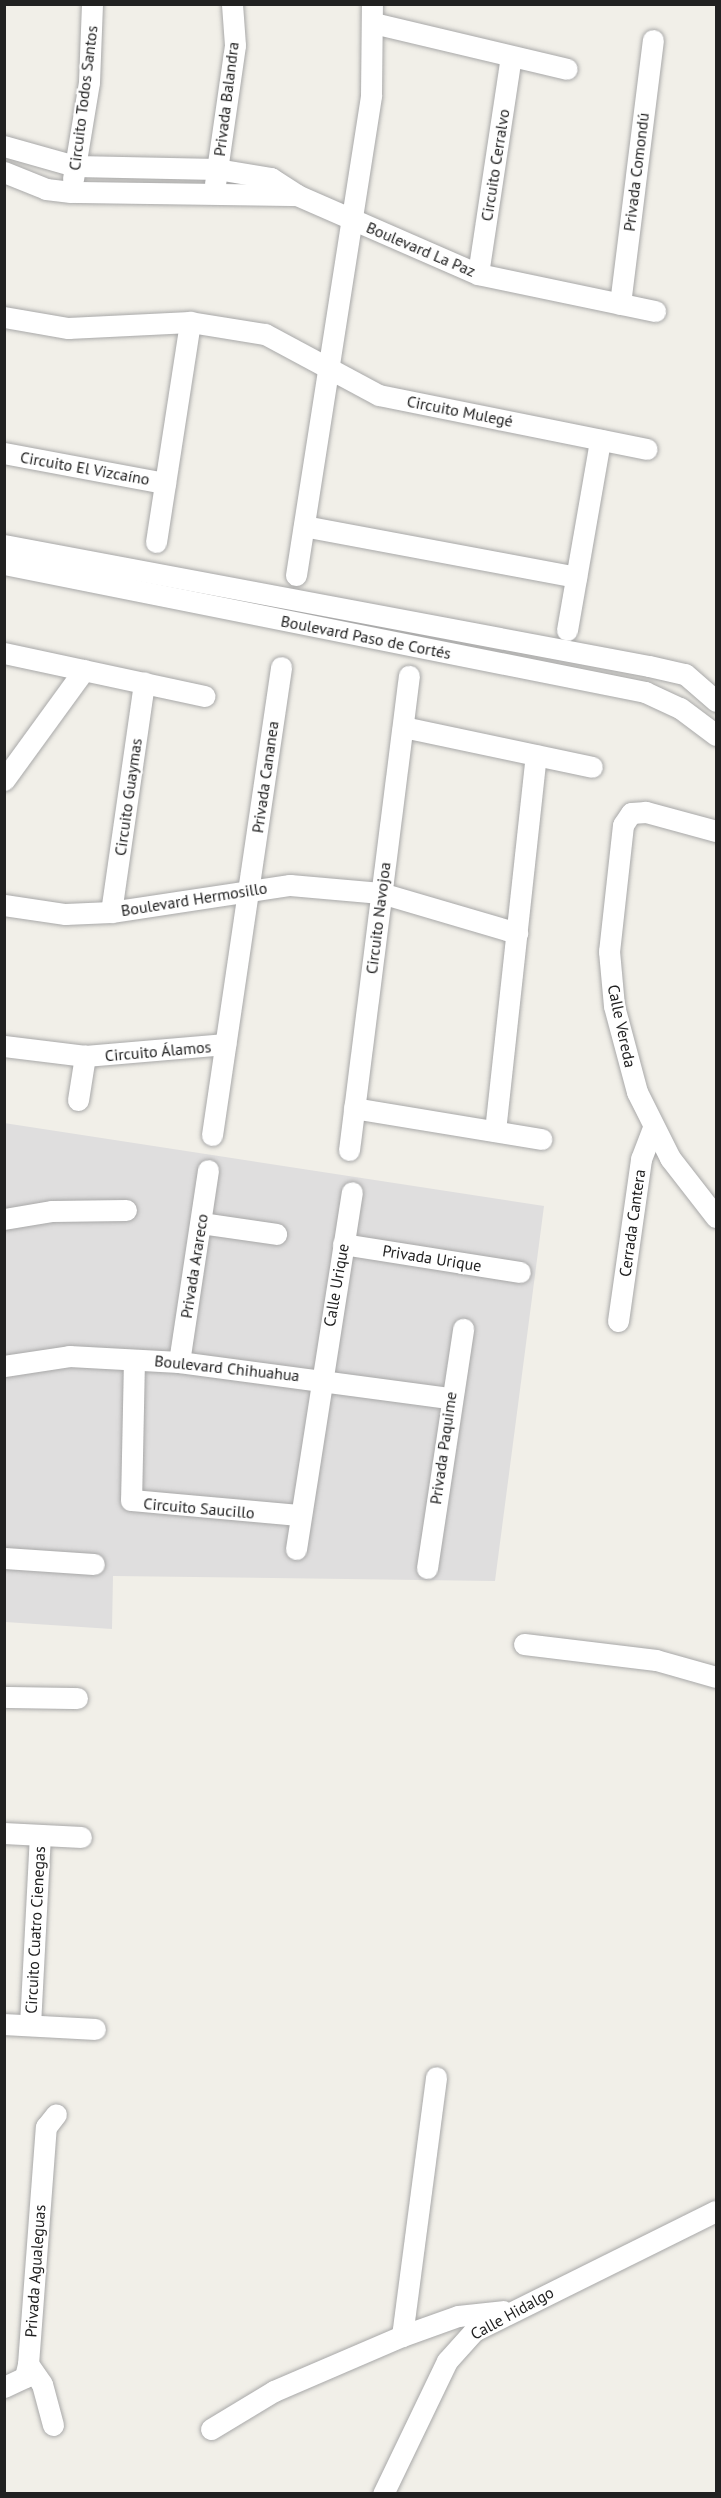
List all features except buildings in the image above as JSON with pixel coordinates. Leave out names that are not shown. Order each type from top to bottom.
[{"type":"street","name":"Circuito Todos Santos","points":[[71,192],[89,82],[92,4]]},
{"type":"street","name":"Privada Balandra","points":[[214,193],[235,45],[232,4]]},
{"type":"street","points":[[296,575],[371,95],[372,14],[511,56],[567,69]]},
{"type":"street","name":"Privada Comondú","points":[[620,304],[653,40]]},
{"type":"street","name":"Circuito Cerralvo","points":[[478,274],[511,56]]},
{"type":"street","name":"Boulevard La Paz","points":[[4,146],[75,166],[217,169],[271,178],[297,195],[478,274],[656,311]]},
{"type":"street","points":[[4,172],[46,189],[71,192],[214,193],[266,199],[297,195]]},
{"type":"street","points":[[4,317],[68,328],[190,322],[264,334],[329,364]]},
{"type":"street","name":"Circuito El Vizcaíno","points":[[156,542],[190,322]]},
{"type":"street","name":"Circuito Mulegé","points":[[329,364],[351,384],[379,395],[647,449]]},
{"type":"street","points":[[567,630],[600,440]]},
{"type":"street","name":"Circuito El Vizcaíno","points":[[4,453],[165,483]]},
{"type":"street","points":[[304,525],[576,577]]},
{"type":"street","name":"Boulevard Paso de Cortés","points":[[4,545],[650,666],[685,674],[717,701]]},
{"type":"street","name":"Boulevard Paso de Cortés","points":[[4,564],[645,692],[680,708],[717,735]]},
{"type":"street","points":[[302,624],[306,600]]},
{"type":"street","points":[[4,653],[204,696]]},
{"type":"street","points":[[645,692],[650,666]]},
{"type":"street","name":"Privada Cananea","points":[[248,888],[281,667]]},
{"type":"street","points":[[4,780],[84,670]]},
{"type":"street","name":"Circuito Navojoa","points":[[349,1150],[409,676]]},
{"type":"street","name":"Circuito Guaymas","points":[[111,912],[144,682]]},
{"type":"street","points":[[403,727],[592,767]]},
{"type":"street","points":[[495,1131],[536,755]]},
{"type":"street","name":"Calle Vereda","points":[[717,831],[646,812],[631,813],[623,825],[609,951],[623,1046],[653,1127],[709,1192],[717,1217]]},
{"type":"street","name":"Boulevard Hermosillo","points":[[6,903],[65,914],[111,912],[248,888],[381,893],[517,933]]},
{"type":"street","name":"Circuito Álamos","points":[[4,1046],[85,1056],[225,1044],[248,888]]},
{"type":"street","points":[[212,1135],[225,1044]]},
{"type":"street","points":[[78,1100],[85,1056]]},
{"type":"street","points":[[354,1108],[541,1139]]},
{"type":"street","name":"Cerrada Cantera","points":[[618,1321],[641,1159],[653,1127]]},
{"type":"street","name":"Privada Arareco","points":[[179,1362],[208,1170]]},
{"type":"street","name":"Calle Urique","points":[[320,1378],[352,1192]]},
{"type":"street","points":[[4,1219],[52,1211],[126,1210]]},
{"type":"street","points":[[201,1223],[276,1234]]},
{"type":"street","name":"Privada Urique","points":[[343,1244],[520,1272]]},
{"type":"street","name":"Privada Paquime","points":[[427,1568],[449,1398],[463,1329]]},
{"type":"street","name":"Boulevard Chihuahua","points":[[4,1366],[69,1356],[179,1362],[320,1378],[449,1398]]},
{"type":"street","name":"Circuito Saucillo","points":[[134,1360],[131,1500],[300,1515]]},
{"type":"street","points":[[296,1549],[320,1378]]},
{"type":"street","points":[[4,1558],[94,1564]]},
{"type":"street","points":[[524,1644],[656,1660],[717,1677]]},
{"type":"street","points":[[4,1697],[77,1698]]},
{"type":"street","name":"Circuito Cuatro Cienegas","points":[[4,1833],[81,1837]]},
{"type":"street","name":"Circuito Cuatro Cienegas","points":[[30,2025],[40,1835]]},
{"type":"street","points":[[4,2024],[95,2029]]},
{"type":"street","points":[[402,2336],[436,2077]]},
{"type":"street","name":"Privada Agualeguas","points":[[28,2364],[46,2127],[56,2114]]},
{"type":"street","name":"Calle Hidalgo","points":[[383,2493],[447,2361],[474,2331],[510,2310],[717,2211]]},
{"type":"street","points":[[211,2429],[274,2391],[402,2336],[458,2316],[510,2310]]},
{"type":"street","points":[[4,2387],[25,2377],[28,2364]]},
{"type":"street","points":[[28,2364],[42,2384],[53,2425]]},
{"type":"shaded area","points":[[4,1123],[544,1206],[495,1581],[113,1576],[112,1629],[5,1622]]}]
